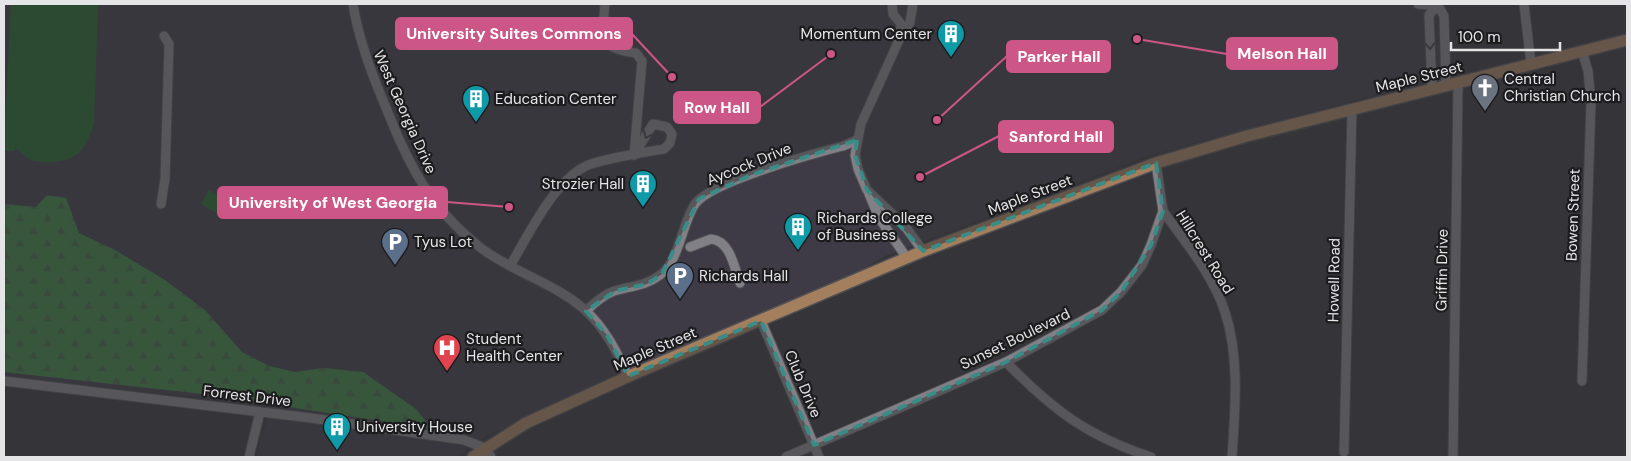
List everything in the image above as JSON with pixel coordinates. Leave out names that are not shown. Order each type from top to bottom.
[{"type":"main road","name":"Maple Street","points":[[472,457],[488,453],[526,423],[628,376],[923,251],[1156,163],[1239,138],[1627,40]]},
{"type":"street","name":"West Georgia Drive","points":[[353,4],[356,28],[365,56],[417,177],[452,224],[482,249],[570,298],[586,310],[607,335],[628,376]]},
{"type":"street","points":[[510,266],[546,205],[567,180],[590,165],[634,154],[642,61],[636,53],[618,51],[607,45],[603,34],[605,4]]},
{"type":"street","points":[[892,4],[893,14],[900,22],[900,38]]},
{"type":"street","points":[[907,258],[879,218],[858,170],[855,155],[857,140],[900,38],[910,22],[913,4]]},
{"type":"street","points":[[1418,4],[1438,5]]},
{"type":"street","points":[[1524,4],[1527,49],[1531,64]]},
{"type":"street","points":[[1438,5],[1444,16],[1446,86]]},
{"type":"street","points":[[1432,89],[1429,15],[1438,5]]},
{"type":"street","points":[[161,204],[163,201],[165,179],[169,44],[164,36]]},
{"type":"street","name":"Bowen Street","points":[[1582,52],[1588,71],[1591,102],[1582,381]]},
{"type":"street","name":"Griffin Drive","points":[[1453,457],[1458,83]]},
{"type":"street","name":"Howell Road","points":[[1344,452],[1352,109]]},
{"type":"street","name":"Aycock Drive","points":[[586,310],[600,298],[615,291],[647,284],[662,274],[673,255],[690,213],[699,199],[758,172],[857,140]]},
{"type":"street","name":"Sunset Boulevard","points":[[786,457],[1006,362],[1102,310],[1122,292],[1142,265],[1151,245],[1163,211],[1156,163]]},
{"type":"street","points":[[867,190],[905,226],[923,251]]},
{"type":"street","name":"Hillcrest Road","points":[[1163,211],[1210,281],[1225,311],[1234,350],[1235,407],[1232,457]]},
{"type":"street","points":[[690,247],[711,239],[720,242],[730,254],[740,283]]},
{"type":"street","name":"Club Drive","points":[[761,321],[819,457]]},
{"type":"street","points":[[1006,362],[1060,413],[1118,447],[1151,457]]},
{"type":"street","name":"Forrest Drive","points":[[4,381],[260,412],[464,440],[488,453]]},
{"type":"street","points":[[249,457],[260,412]]},
{"type":"highlighted area","points":[[857,140],[855,155],[867,190],[923,251],[1156,163],[1163,211],[1151,245],[1121,292],[1102,310],[1006,362],[814,445],[761,321],[628,376],[607,335],[586,311],[615,291],[647,284],[662,274],[699,199],[751,175]]},
{"type":"shaded area","points":[[4,4],[1447,4],[1449,75],[1147,156],[883,257],[856,274],[484,437],[456,457],[256,457],[271,405],[4,377]]},
{"type":"green space","points":[[11,4],[98,4],[94,123],[84,146],[67,160],[37,162],[30,160],[15,147],[15,151],[4,151]]},
{"type":"green space","points":[[209,190],[232,203],[224,217],[201,204]]},
{"type":"green space","points":[[47,195],[66,198],[79,233],[115,250],[165,280],[205,310],[242,352],[269,366],[295,372],[323,368],[363,372],[416,409],[432,429],[212,395],[4,372],[4,204],[36,207]]},
{"type":"place","name":"Melson Hall","points":[[1137,39]]},
{"type":"place","name":"Row Hall","points":[[831,54]]},
{"type":"place","name":"Momentum Center","points":[[951,58]]},
{"type":"place","name":"University Suites Commons","points":[[672,77]]},
{"type":"place","name":"Central Christian Church","points":[[1485,112]]},
{"type":"place","name":"Parker Hall","points":[[937,120]]},
{"type":"place","name":"Education Center","points":[[476,123]]},
{"type":"place","name":"Sanford Hall","points":[[920,177]]},
{"type":"place","name":"University of West Georgia","points":[[509,207]]},
{"type":"place","name":"Strozier Hall","points":[[643,208]]},
{"type":"place","name":"Richards College of Business","points":[[798,251]]},
{"type":"place","name":"Tyus Lot","points":[[395,266]]},
{"type":"place","name":"Richards Hall","points":[[680,300]]},
{"type":"place","name":"Student Health Center","points":[[447,372]]},
{"type":"place","name":"University House","points":[[337,451]]}]
